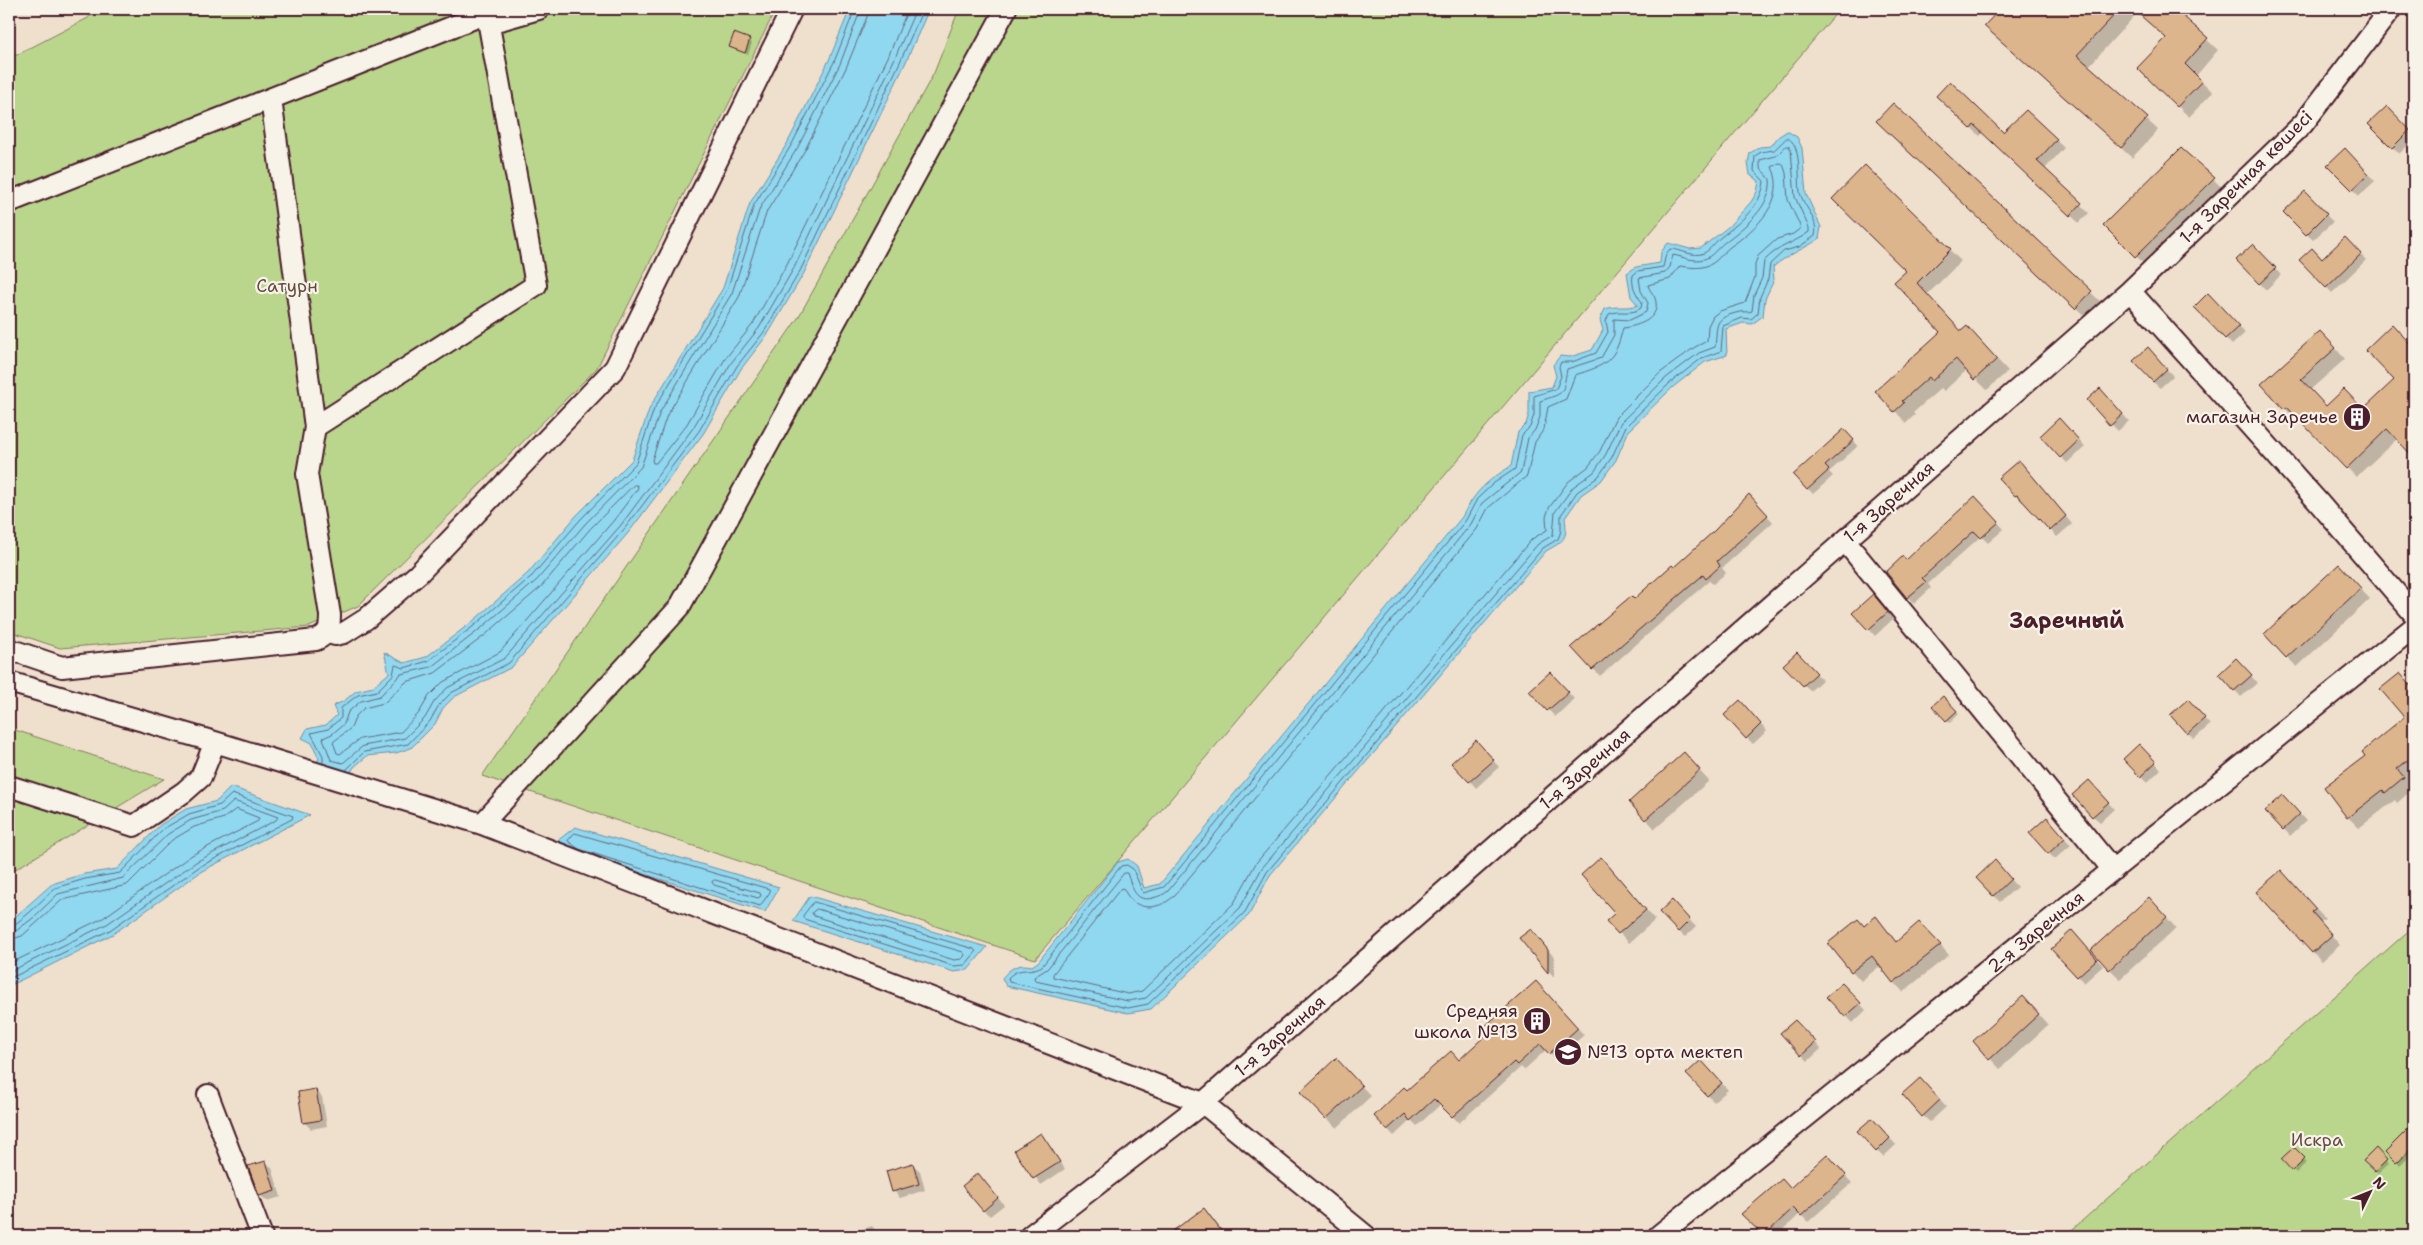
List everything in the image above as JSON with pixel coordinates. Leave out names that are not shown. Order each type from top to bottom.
[{"type":"street","points":[[9,202],[488,14],[500,20],[539,9]]},
{"type":"street","points":[[328,632],[335,634],[344,633],[366,619],[418,574],[615,368],[792,9]]},
{"type":"street","points":[[482,824],[679,608],[1006,9]]},
{"type":"street","name":"1-я Заречная көшесі","points":[[2130,291],[2304,124],[2391,9]]},
{"type":"street","points":[[315,427],[536,285],[488,14]]},
{"type":"street","points":[[9,649],[62,667],[316,640],[326,636],[328,632],[330,615],[307,474],[315,427],[271,99]]},
{"type":"street","points":[[2130,291],[2320,503],[2414,614]]},
{"type":"street","name":"1-я Заречная","points":[[1030,1236],[1203,1103],[2130,291]]},
{"type":"street","points":[[1845,540],[2113,870]]},
{"type":"street","name":"2-я Заречная","points":[[1658,1236],[2414,628]]},
{"type":"street","points":[[9,682],[216,742],[482,824],[1203,1103],[1366,1236]]},
{"type":"street","points":[[9,786],[134,826],[184,792],[201,777],[216,742]]},
{"type":"street","points":[[208,1095],[262,1236]]},
{"type":"green space","name":"Сатурн","points":[[96,9],[776,9],[597,368],[358,606],[309,627],[60,648],[9,631],[9,59],[88,18]]},
{"type":"green space","points":[[959,9],[1839,10],[1035,959],[482,776],[798,318],[934,73]]},
{"type":"green space","points":[[9,728],[164,779],[9,873]]},
{"type":"green space","name":"Искра","points":[[2414,926],[2414,1236],[2065,1236]]},
{"type":"water","points":[[850,9],[929,9],[905,64],[804,273],[768,334],[741,369],[703,434],[629,532],[512,667],[454,697],[443,708],[435,724],[411,748],[396,753],[367,756],[354,767],[348,777],[313,766],[319,759],[312,743],[302,738],[307,729],[326,725],[337,715],[333,706],[344,701],[356,691],[373,687],[389,673],[384,652],[404,663],[426,657],[472,622],[528,573],[576,516],[632,460],[650,407],[723,288],[750,203],[788,142],[829,60]]},
{"type":"water","points":[[1787,131],[1797,137],[1802,148],[1806,194],[1821,227],[1819,239],[1773,267],[1774,280],[1765,299],[1763,316],[1752,324],[1743,323],[1726,329],[1727,355],[1705,362],[1673,387],[1629,430],[1616,460],[1601,481],[1581,495],[1565,518],[1566,531],[1561,542],[1546,551],[1270,875],[1249,915],[1151,1009],[1128,1013],[1006,986],[1002,978],[1005,974],[1015,967],[1023,965],[1032,966],[1038,962],[1118,862],[1128,859],[1137,866],[1144,888],[1160,884],[1462,517],[1477,493],[1488,482],[1511,466],[1518,432],[1526,424],[1529,414],[1529,391],[1552,387],[1556,376],[1553,365],[1560,356],[1570,357],[1592,350],[1603,330],[1600,320],[1605,309],[1638,305],[1631,297],[1627,273],[1636,267],[1660,263],[1661,252],[1668,243],[1690,249],[1701,248],[1728,227],[1751,202],[1757,192],[1759,181],[1750,175],[1748,163],[1750,153],[1760,147],[1771,146],[1778,137]]},
{"type":"water","points":[[231,787],[310,815],[202,871],[113,934],[9,986],[9,922],[52,884],[84,874],[117,869],[160,825],[186,809],[217,801]]},
{"type":"water","points":[[575,827],[779,887],[765,912],[577,853],[557,841]]},
{"type":"water","points":[[810,896],[987,947],[968,970],[954,972],[793,921]]},
{"type":"building","points":[[2000,9],[2120,9],[2077,55],[2148,118],[2121,148],[1984,26]]},
{"type":"building","points":[[2133,9],[2175,9],[2208,38],[2185,64],[2202,81],[2177,107],[2137,68],[2166,38]]},
{"type":"building","points":[[734,33],[750,39],[745,53],[729,47]]},
{"type":"building","points":[[1950,81],[2003,132],[2026,110],[2057,139],[2037,161],[2082,203],[2070,216],[1974,125],[1971,129],[1936,96]]},
{"type":"building","points":[[1893,103],[2092,291],[2075,309],[1876,121]]},
{"type":"building","points":[[2387,106],[2410,130],[2392,148],[2368,124]]},
{"type":"building","points":[[2181,148],[2215,178],[2135,257],[2103,225]]},
{"type":"building","points":[[2345,148],[2369,174],[2352,190],[2327,165]]},
{"type":"building","points":[[1865,165],[1951,249],[1917,283],[1961,331],[1967,326],[1997,359],[1974,380],[1956,359],[1932,381],[1929,377],[1902,401],[1904,403],[1894,412],[1875,391],[1940,332],[1894,282],[1906,271],[1832,199]]},
{"type":"building","points":[[2305,191],[2327,214],[2306,235],[2283,212]]},
{"type":"building","points":[[2345,237],[2361,254],[2326,288],[2299,260],[2312,248],[2322,259]]},
{"type":"building","points":[[2253,244],[2276,268],[2259,284],[2236,260]]},
{"type":"building","points":[[2208,293],[2239,326],[2225,339],[2194,307]]},
{"type":"building","points":[[2392,324],[2414,348],[2414,458],[2387,429],[2346,469],[2287,407],[2284,409],[2261,384],[2320,331],[2336,348],[2301,379],[2326,406],[2344,389],[2363,409],[2394,380],[2365,350]]},
{"type":"building","points":[[2148,347],[2167,369],[2153,382],[2133,361]]},
{"type":"building","points":[[2100,388],[2123,414],[2110,426],[2087,400]]},
{"type":"building","points":[[2059,418],[2079,440],[2060,458],[2040,436]]},
{"type":"building","points":[[1844,429],[1854,440],[1825,466],[1829,470],[1807,490],[1793,475]]},
{"type":"building","points":[[2019,460],[2066,516],[2050,531],[2017,495],[2015,496],[1998,478]]},
{"type":"building","points":[[1749,494],[1768,515],[1717,561],[1720,566],[1706,579],[1703,575],[1592,670],[1571,647],[1631,596],[1634,599],[1672,565],[1674,567],[1715,530]]},
{"type":"building","points":[[1975,496],[1999,522],[1981,538],[1974,531],[1922,578],[1926,582],[1907,598],[1886,572],[1903,556],[1906,560]]},
{"type":"building","points":[[2339,564],[2361,588],[2286,658],[2264,634]]},
{"type":"building","points":[[1873,594],[1888,612],[1868,630],[1852,613]]},
{"type":"building","points":[[1797,652],[1817,673],[1803,686],[1783,665]]},
{"type":"building","points":[[2236,658],[2252,675],[2234,691],[2219,674]]},
{"type":"building","points":[[1550,672],[1569,692],[1547,711],[1529,691]]},
{"type":"building","points":[[2400,673],[2414,690],[2414,755],[2397,769],[2404,777],[2385,793],[2383,790],[2347,818],[2324,787],[2365,756],[2362,752],[2404,717],[2380,689]]},
{"type":"building","points":[[1943,696],[1957,711],[1946,721],[1932,706]]},
{"type":"building","points":[[2188,699],[2205,718],[2187,734],[2170,715]]},
{"type":"building","points":[[1740,700],[1761,724],[1746,739],[1724,715]]},
{"type":"building","points":[[1476,740],[1494,760],[1469,782],[1451,763]]},
{"type":"building","points":[[2139,744],[2156,762],[2140,777],[2123,759]]},
{"type":"building","points":[[1684,752],[1700,770],[1645,820],[1629,802]]},
{"type":"building","points":[[2089,780],[2109,802],[2092,817],[2072,795]]},
{"type":"building","points":[[2283,795],[2300,814],[2283,830],[2265,811]]},
{"type":"building","points":[[2047,817],[2065,838],[2048,854],[2029,833]]},
{"type":"building","points":[[1601,857],[1646,910],[1618,934],[1606,921],[1615,913],[1581,875]]},
{"type":"building","points":[[1995,860],[2011,879],[1993,896],[1976,878]]},
{"type":"building","points":[[2281,870],[2316,909],[2312,912],[2332,935],[2312,953],[2256,892]]},
{"type":"building","points":[[2149,897],[2167,917],[2109,970],[2091,950]]},
{"type":"building","points":[[1672,900],[1690,920],[1678,932],[1659,912]]},
{"type":"building","points":[[1876,916],[1896,942],[1919,922],[1941,945],[1893,983],[1872,956],[1851,972],[1828,943],[1858,919],[1864,926]]},
{"type":"building","points":[[1531,929],[1548,950],[1548,973],[1519,938]]},
{"type":"building","points":[[2072,930],[2097,959],[2077,977],[2051,949]]},
{"type":"building","name":"Средняя школа №13","points":[[1536,981],[1578,1028],[1549,1054],[1540,1044],[1517,1065],[1514,1062],[1452,1117],[1434,1099],[1410,1121],[1405,1114],[1387,1130],[1374,1116],[1404,1087],[1407,1090],[1451,1051],[1459,1060],[1488,1033],[1483,1028]]},
{"type":"building","points":[[1842,983],[1861,1003],[1845,1017],[1826,997]]},
{"type":"building","points":[[2023,996],[2039,1014],[1989,1060],[1973,1041]]},
{"type":"building","points":[[1795,1020],[1816,1042],[1801,1056],[1780,1033]]},
{"type":"building","points":[[1336,1058],[1362,1086],[1326,1119],[1300,1092]]},
{"type":"building","points":[[1701,1060],[1722,1083],[1707,1096],[1686,1074]]},
{"type":"building","points":[[1920,1078],[1940,1100],[1922,1117],[1902,1094]]},
{"type":"building","points":[[316,1089],[321,1120],[303,1123],[298,1092]]},
{"type":"building","points":[[1872,1118],[1890,1138],[1876,1152],[1857,1131]]},
{"type":"building","points":[[2414,1123],[2414,1146],[2396,1163],[2385,1152]]},
{"type":"building","points":[[1041,1133],[1060,1162],[1033,1179],[1014,1150]]},
{"type":"building","points":[[2294,1147],[2305,1158],[2292,1171],[2281,1159]]},
{"type":"building","points":[[2376,1148],[2387,1160],[2375,1172],[2363,1161]]},
{"type":"building","points":[[1827,1154],[1846,1175],[1801,1216],[1793,1208],[1764,1236],[1741,1214],[1782,1179],[1790,1188]]},
{"type":"building","points":[[266,1161],[275,1191],[259,1196],[248,1166]]},
{"type":"building","points":[[913,1163],[919,1184],[892,1192],[886,1171]]},
{"type":"building","points":[[978,1173],[998,1198],[983,1211],[962,1186]]},
{"type":"building","points":[[1204,1208],[1225,1236],[1166,1236]]},
{"type":"place","name":"магазин Заречье","points":[[2357,417]]},
{"type":"place","name":"Средняя школа №13","points":[[1537,1021]]},
{"type":"place","name":"№13 орта мектеп","points":[[1568,1052]]},
{"type":"district","name":"Заречный","points":[[2067,620]]}]
